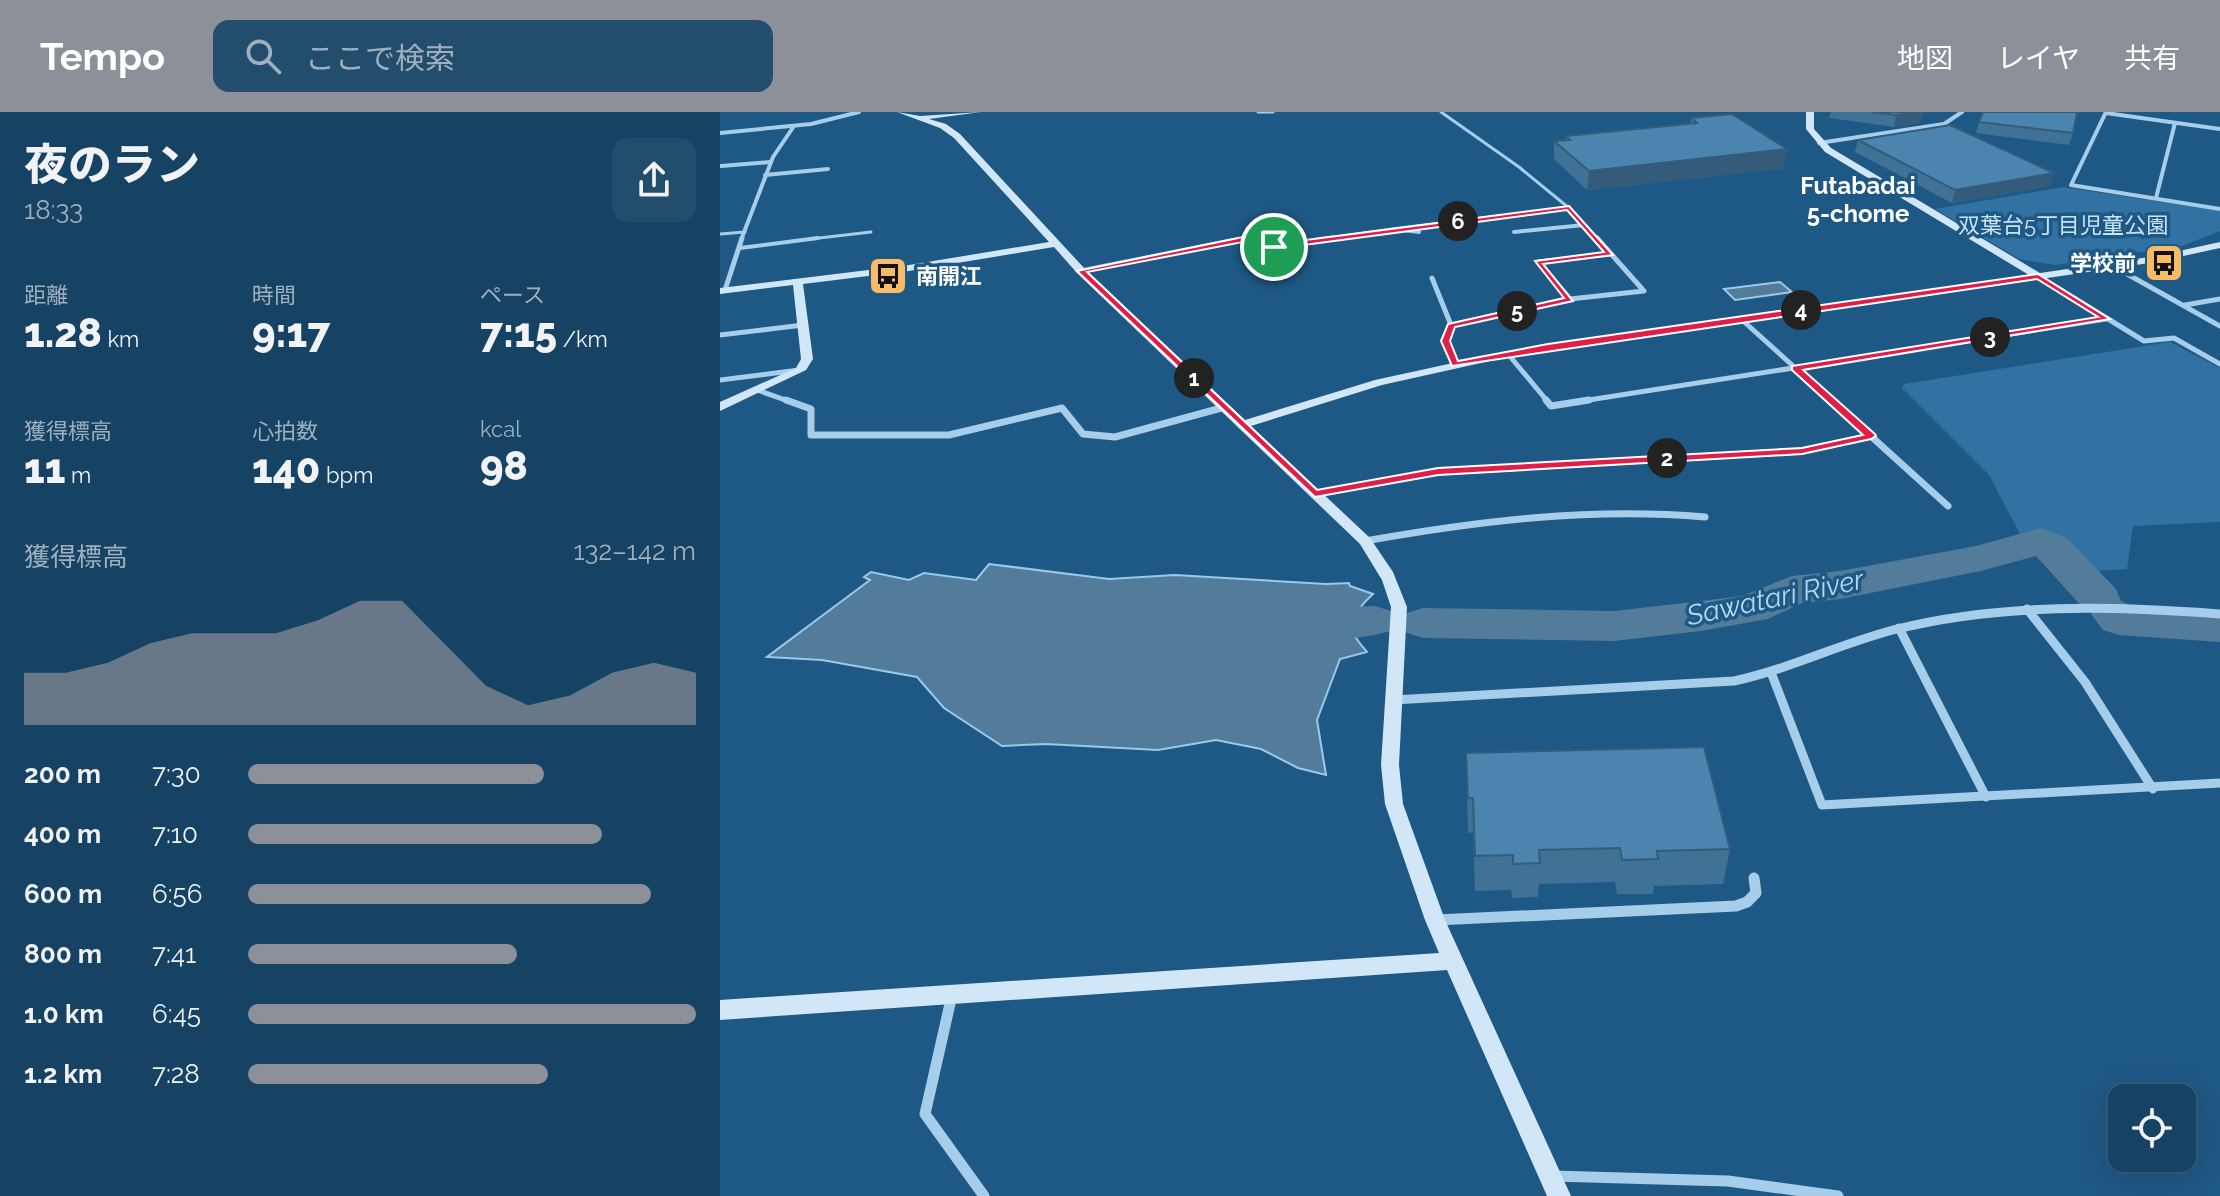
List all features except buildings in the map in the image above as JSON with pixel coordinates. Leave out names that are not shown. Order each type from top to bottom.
[{"type":"street","points":[[720,133],[794,126],[859,112]]},
{"type":"street","points":[[901,112],[952,131],[1081,271],[1365,541],[1393,583],[1399,607],[1390,765],[1394,804],[1435,920],[1559,1196]]},
{"type":"street","points":[[917,118],[977,112]]},
{"type":"street","points":[[1810,112],[1810,129],[1819,143],[2144,341],[2174,338],[2220,364]]},
{"type":"street","points":[[1819,143],[1944,124],[1962,112]]},
{"type":"street","points":[[2220,129],[2106,112],[2071,185],[2220,209]]},
{"type":"street","points":[[2156,198],[2175,123]]},
{"type":"street","points":[[794,126],[784,135],[765,175],[722,291],[1056,244]]},
{"type":"street","points":[[721,166],[771,162]]},
{"type":"street","points":[[765,175],[828,169]]},
{"type":"street","points":[[1081,271],[1253,237],[1274,247],[1569,208],[1644,291],[1570,299],[1451,325]]},
{"type":"street","points":[[1514,232],[1584,225]]},
{"type":"street","points":[[1396,229],[1419,232]]},
{"type":"street","points":[[1244,424],[1379,382],[1508,354],[2198,252],[2220,245]]},
{"type":"street","points":[[1570,299],[1538,262],[1610,254]]},
{"type":"street","points":[[2111,265],[2220,326]]},
{"type":"street","points":[[1432,278],[1451,325],[1445,341],[1455,364]]},
{"type":"street","points":[[720,407],[800,370],[807,359],[798,282]]},
{"type":"street","points":[[2184,305],[2220,299]]},
{"type":"street","points":[[1741,319],[1948,506]]},
{"type":"street","points":[[1508,354],[1551,406],[2106,319]]},
{"type":"street","points":[[720,335],[803,325]]},
{"type":"street","points":[[720,380],[800,370]]},
{"type":"street","points":[[757,390],[811,409],[811,435],[949,435],[1062,408],[1083,434],[1115,437],[1225,407]]},
{"type":"street","points":[[1315,494],[1438,472],[1802,451],[1871,436]]},
{"type":"street","points":[[1365,541],[1464,523],[1583,515],[1675,513],[1705,517]]},
{"type":"street","points":[[1392,700],[1734,681],[1772,675],[1867,637],[1899,628],[2027,609],[2110,606],[2220,614]]},
{"type":"street","points":[[2027,609],[2085,682],[2153,789]]},
{"type":"street","points":[[1899,628],[1986,797]]},
{"type":"street","points":[[1772,675],[1822,805],[2220,783]]},
{"type":"street","points":[[1435,920],[1736,906],[1747,902],[1756,893],[1754,878]]},
{"type":"street","points":[[720,1010],[1453,961]]},
{"type":"street","points":[[952,994],[925,1114],[984,1196]]},
{"type":"street","points":[[1550,1176],[1728,1181],[1838,1196]]},
{"type":"lane","points":[[1258,112],[1273,112]]},
{"type":"lane","points":[[1441,112],[1519,167],[1569,208]]},
{"type":"lane","points":[[720,234],[745,232]]},
{"type":"lane","points":[[740,248],[871,232]]},
{"type":"green space","name":"双葉台5丁目児童公園","points":[[2063,187],[2220,211],[2220,231],[2182,246],[2055,265],[2019,259],[1935,209]]},
{"type":"green space","points":[[2170,342],[2220,368],[2220,522],[2133,526],[2127,569],[2082,572],[2051,533],[2022,538],[1989,475],[1902,388],[1904,384]]},
{"type":"shaded area","points":[[1780,282],[1792,292],[1735,300],[1724,289]]},
{"type":"shaded area","points":[[989,564],[1109,579],[1175,575],[1349,583],[1373,594],[1361,607],[1354,623],[1355,636],[1367,652],[1340,659],[1317,720],[1326,775],[1298,768],[1261,749],[1216,740],[1158,750],[1046,744],[1002,746],[944,708],[917,677],[822,660],[767,657],[870,580],[864,577],[871,572],[909,580],[924,573],[976,580]]},
{"type":"waterway","name":"Sawatari River","points":[[1423,623],[1614,626],[1701,616],[1752,609],[1792,590],[1840,585],[1981,558],[2041,541],[2052,547],[2100,599]]},
{"type":"waterway","name":"Sawatari River","points":[[2114,614],[2119,620],[2220,627]]},
{"type":"waterway","name":"Sawatari River","points":[[1295,624],[1375,621]]},
{"type":"place","name":"学校前","points":[[2164,263]]},
{"type":"place","name":"南開江","points":[[888,276]]},
{"type":"district","name":"Futabadai 5-chome","points":[[1858,200]]},
{"type":"route","points":[[1569,208],[1610,254],[1538,262],[1570,299],[1451,325],[1445,341],[1455,364],[1548,347],[2038,276],[2106,319],[1796,368],[1871,436],[1802,451],[1438,472],[1315,494],[1081,271],[1253,237],[1274,247],[1569,208]]}]
